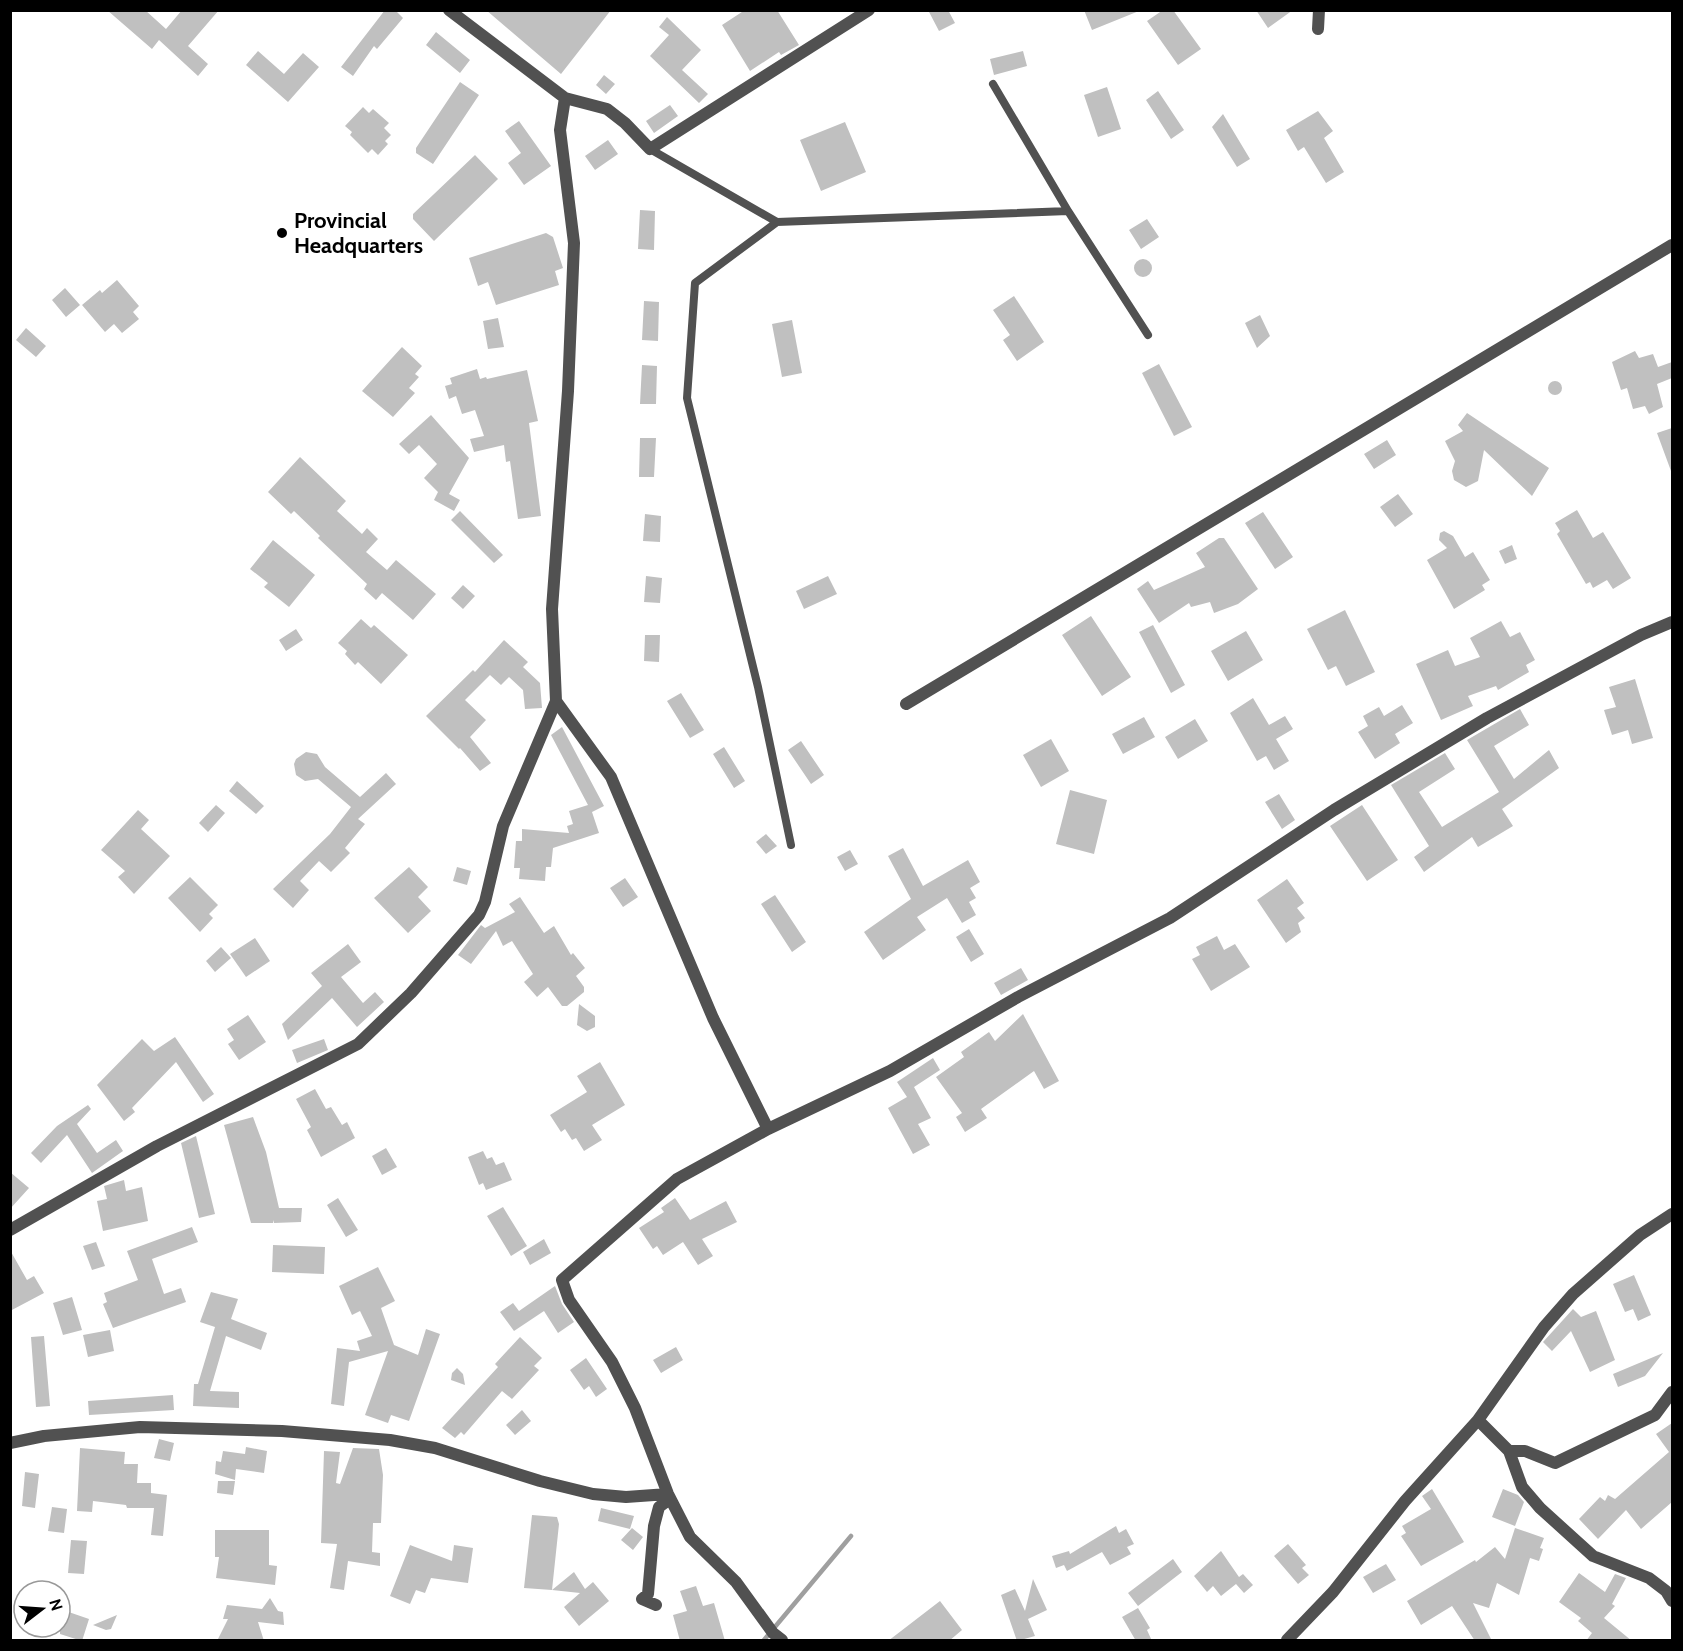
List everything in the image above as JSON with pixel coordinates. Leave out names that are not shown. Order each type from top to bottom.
[{"type":"street","points":[[453,12],[565,98],[607,109],[625,123],[650,149],[869,10]]},
{"type":"street","points":[[1318,28],[1319,10]]},
{"type":"street","points":[[10,1230],[157,1146],[358,1044],[411,993],[471,926],[485,903],[503,826],[556,701],[552,609],[568,391],[574,243],[560,130],[565,98]]},
{"type":"street","points":[[906,704],[1672,245]]},
{"type":"street","points":[[782,1641],[773,1633],[736,1582],[690,1537],[669,1496],[636,1408],[612,1362],[569,1300],[562,1280],[677,1179],[768,1129],[890,1071],[1018,997],[1170,918],[1334,810],[1477,724],[1641,635],[1672,622]]},
{"type":"street","points":[[556,701],[611,777],[713,1018],[768,1129]]},
{"type":"street","points":[[1287,1641],[1333,1592],[1404,1501],[1478,1420],[1544,1327],[1573,1294],[1640,1234],[1672,1214]]},
{"type":"street","points":[[1509,1451],[1525,1451],[1555,1463],[1655,1415],[1672,1392]]},
{"type":"street","points":[[1478,1420],[1509,1451],[1522,1487],[1570,1536],[1593,1556],[1649,1578],[1670,1592]]},
{"type":"street","points":[[10,1443],[55,1435],[140,1427],[282,1431],[390,1440],[435,1448],[540,1481],[593,1494],[626,1497],[669,1496]]},
{"type":"street","points":[[656,1605],[642,1599],[648,1594],[654,1526],[658,1507],[669,1496]]},
{"type":"lane","points":[[993,84],[1068,211],[1148,335]]},
{"type":"lane","points":[[650,149],[777,222],[1068,211]]},
{"type":"lane","points":[[777,222],[695,283],[687,398],[758,687],[791,845]]},
{"type":"building","points":[[107,10],[145,10],[166,29],[182,10],[219,10],[188,46],[208,64],[198,76],[159,40],[152,49]]},
{"type":"building","points":[[385,10],[395,10],[403,18],[377,49],[374,46],[353,76],[341,67]]},
{"type":"building","points":[[486,10],[611,10],[561,74]]},
{"type":"building","points":[[745,10],[777,10],[799,45],[781,55],[779,52],[750,71],[722,25]]},
{"type":"building","points":[[928,10],[948,10],[955,23],[939,31]]},
{"type":"building","points":[[1084,10],[1139,10],[1139,11],[1092,30]]},
{"type":"building","points":[[1163,10],[1173,10],[1201,49],[1178,65],[1147,21]]},
{"type":"building","points":[[1256,10],[1293,10],[1268,28]]},
{"type":"building","points":[[667,17],[701,50],[682,70],[708,94],[699,103],[650,56],[669,35],[659,27]]},
{"type":"building","points":[[436,32],[470,60],[460,73],[426,45]]},
{"type":"building","points":[[258,51],[284,74],[303,53],[319,67],[288,102],[246,65]]},
{"type":"building","points":[[1023,51],[1027,66],[994,75],[990,59]]},
{"type":"building","points":[[604,75],[615,84],[606,94],[596,85]]},
{"type":"building","points":[[460,82],[479,95],[433,164],[416,153],[416,148]]},
{"type":"building","points":[[1107,87],[1121,129],[1098,137],[1084,95]]},
{"type":"building","points":[[1158,91],[1184,130],[1171,139],[1146,100]]},
{"type":"building","points":[[670,105],[678,116],[654,133],[646,121]]},
{"type":"building","points":[[363,107],[369,113],[373,109],[389,123],[384,128],[391,135],[385,141],[388,144],[378,155],[372,149],[368,153],[350,135],[352,132],[345,126]]},
{"type":"building","points":[[1318,111],[1333,131],[1324,138],[1344,172],[1326,183],[1304,147],[1298,151],[1286,130]]},
{"type":"building","points":[[1223,114],[1250,159],[1237,167],[1212,127]]},
{"type":"building","points":[[519,121],[551,166],[524,185],[508,163],[521,153],[505,131]]},
{"type":"building","points":[[845,122],[866,172],[821,191],[800,140]]},
{"type":"building","points":[[608,140],[618,154],[595,170],[585,156]]},
{"type":"building","points":[[475,155],[498,179],[434,241],[413,219],[413,214]]},
{"type":"building","points":[[640,210],[655,211],[654,250],[638,249]]},
{"type":"building","points":[[1147,219],[1159,237],[1141,249],[1129,230]]},
{"type":"building","points":[[546,233],[553,237],[563,268],[555,271],[559,285],[496,305],[488,282],[478,286],[469,258]]},
{"type":"building","points":[[1143,259],[1149,262],[1152,268],[1149,274],[1143,277],[1137,274],[1134,268],[1137,262]]},
{"type":"building","points":[[117,280],[139,306],[133,312],[139,319],[122,333],[114,324],[105,332],[82,305],[100,290],[102,293]]},
{"type":"building","points":[[65,288],[80,305],[66,317],[52,300]]},
{"type":"building","points":[[1014,296],[1044,342],[1017,361],[1003,340],[1010,335],[993,310]]},
{"type":"building","points":[[644,301],[659,302],[658,341],[642,340]]},
{"type":"building","points":[[1260,315],[1270,336],[1257,348],[1245,323]]},
{"type":"building","points":[[498,318],[504,347],[488,349],[483,321]]},
{"type":"building","points":[[792,320],[802,373],[782,377],[772,324]]},
{"type":"building","points":[[26,328],[46,346],[36,357],[16,340]]},
{"type":"building","points":[[402,347],[422,366],[415,374],[419,377],[409,388],[415,393],[393,417],[362,391]]},
{"type":"building","points":[[1635,351],[1639,358],[1653,354],[1658,367],[1672,362],[1672,378],[1657,384],[1663,407],[1649,414],[1645,406],[1633,409],[1627,388],[1621,390],[1612,362]]},
{"type":"building","points":[[1159,364],[1192,427],[1174,436],[1142,373]]},
{"type":"building","points":[[642,365],[657,366],[656,404],[640,404]]},
{"type":"building","points":[[477,369],[480,379],[527,370],[538,421],[529,423],[541,516],[518,519],[510,461],[506,462],[504,445],[474,452],[470,439],[484,436],[475,410],[462,414],[456,396],[449,399],[445,386],[452,384],[450,378]]},
{"type":"building","points":[[1555,381],[1560,383],[1562,388],[1560,393],[1555,395],[1550,393],[1548,388],[1550,383]]},
{"type":"building","points":[[1467,413],[1549,468],[1532,496],[1484,450],[1478,481],[1466,487],[1454,480],[1452,471],[1455,461],[1445,441],[1463,431],[1458,425]]},
{"type":"building","points":[[431,415],[469,458],[449,494],[460,500],[454,511],[434,500],[438,492],[424,478],[437,464],[419,445],[409,454],[399,444]]},
{"type":"building","points":[[1672,428],[1672,471],[1671,471],[1657,433]]},
{"type":"building","points":[[640,438],[656,438],[654,477],[639,477]]},
{"type":"building","points":[[1387,440],[1396,455],[1374,469],[1364,454]]},
{"type":"building","points":[[300,457],[346,501],[337,511],[362,534],[367,528],[378,539],[366,552],[387,570],[396,560],[436,594],[413,620],[382,593],[376,600],[364,589],[367,584],[318,538],[320,536],[294,511],[291,514],[268,492]]},
{"type":"building","points":[[1398,494],[1413,514],[1395,527],[1380,507]]},
{"type":"building","points":[[1577,510],[1593,538],[1603,532],[1631,578],[1613,589],[1607,580],[1593,588],[1590,582],[1586,584],[1557,534],[1560,531],[1555,523]]},
{"type":"building","points":[[460,511],[503,555],[494,563],[451,520]]},
{"type":"building","points":[[1263,512],[1293,557],[1275,569],[1245,523]]},
{"type":"building","points":[[645,514],[661,516],[660,542],[643,541]]},
{"type":"building","points":[[1444,531],[1453,536],[1465,557],[1473,552],[1490,580],[1482,585],[1485,590],[1454,609],[1427,560],[1447,548],[1439,540],[1440,533]]},
{"type":"building","points":[[1219,538],[1224,538],[1258,589],[1238,604],[1214,613],[1210,602],[1191,607],[1189,603],[1159,623],[1137,589],[1148,581],[1154,590],[1205,567],[1196,553]]},
{"type":"building","points":[[273,540],[315,575],[289,607],[264,587],[268,583],[250,569]]},
{"type":"building","points":[[1512,545],[1517,559],[1505,564],[1499,551]]},
{"type":"building","points":[[646,576],[662,578],[660,603],[644,602]]},
{"type":"building","points":[[828,576],[837,594],[804,609],[796,591]]},
{"type":"building","points":[[463,585],[475,596],[463,609],[451,598]]},
{"type":"building","points":[[1345,610],[1375,672],[1346,686],[1336,666],[1328,670],[1307,629]]},
{"type":"building","points":[[1091,616],[1131,677],[1102,696],[1062,635]]},
{"type":"building","points":[[361,619],[371,628],[374,625],[408,655],[381,684],[358,662],[355,665],[345,654],[347,651],[338,643]]},
{"type":"building","points":[[1501,621],[1510,637],[1520,632],[1535,660],[1526,665],[1529,672],[1498,690],[1496,686],[1468,696],[1473,706],[1441,720],[1416,664],[1448,650],[1455,666],[1480,657],[1470,638]]},
{"type":"building","points":[[1153,625],[1185,685],[1171,693],[1139,632]]},
{"type":"building","points":[[296,629],[303,640],[286,651],[279,640]]},
{"type":"building","points":[[1246,631],[1263,660],[1228,681],[1211,651]]},
{"type":"building","points":[[645,635],[660,635],[659,662],[644,661]]},
{"type":"building","points":[[504,640],[528,662],[523,667],[540,683],[542,708],[525,709],[523,690],[509,677],[501,685],[490,675],[465,700],[486,720],[470,737],[491,763],[480,771],[460,748],[426,716],[473,670],[475,672]]},
{"type":"building","points":[[1635,679],[1653,738],[1632,744],[1628,730],[1612,735],[1604,710],[1616,707],[1609,687]]},
{"type":"building","points":[[681,693],[704,730],[690,738],[667,701]]},
{"type":"building","points":[[1253,698],[1269,725],[1285,716],[1293,729],[1276,739],[1289,761],[1274,770],[1266,756],[1257,761],[1230,713]]},
{"type":"building","points":[[1402,705],[1413,723],[1395,734],[1400,743],[1375,759],[1358,732],[1368,726],[1363,716],[1379,707],[1384,716]]},
{"type":"building","points":[[1520,709],[1529,725],[1494,746],[1514,779],[1549,750],[1559,768],[1502,809],[1513,826],[1478,847],[1472,837],[1424,872],[1414,857],[1429,846],[1391,785],[1445,753],[1455,769],[1419,792],[1442,827],[1499,792],[1467,740]]},
{"type":"building","points":[[1144,717],[1155,737],[1123,754],[1112,734]]},
{"type":"building","points":[[1195,719],[1208,741],[1178,759],[1165,737]]},
{"type":"building","points":[[562,727],[604,806],[592,812],[599,833],[553,848],[551,867],[546,867],[545,881],[519,879],[520,868],[514,868],[516,841],[522,841],[522,829],[569,833],[567,826],[573,824],[569,811],[588,805],[551,735]]},
{"type":"building","points":[[1051,739],[1069,771],[1041,787],[1023,755]]},
{"type":"building","points":[[801,741],[824,775],[811,784],[788,750]]},
{"type":"building","points":[[724,747],[745,781],[734,788],[713,754]]},
{"type":"building","points":[[306,752],[317,754],[325,767],[360,797],[386,773],[396,784],[358,819],[365,824],[345,848],[350,853],[331,872],[319,861],[300,881],[309,890],[293,908],[273,889],[330,834],[351,807],[318,779],[305,781],[296,775],[294,764],[296,759]]},
{"type":"building","points":[[237,781],[264,806],[256,814],[229,791]]},
{"type":"building","points":[[1070,790],[1107,800],[1094,854],[1056,844]]},
{"type":"building","points":[[1279,794],[1295,820],[1282,829],[1265,802]]},
{"type":"building","points":[[216,805],[225,813],[208,832],[199,823]]},
{"type":"building","points":[[1362,805],[1398,860],[1367,881],[1330,826]]},
{"type":"building","points":[[138,810],[149,820],[141,829],[170,856],[134,894],[118,877],[125,871],[101,850]]},
{"type":"building","points":[[766,834],[777,846],[766,854],[756,842]]},
{"type":"building","points":[[903,848],[923,886],[968,860],[980,882],[970,888],[976,898],[969,902],[976,915],[962,923],[947,898],[917,917],[926,930],[883,960],[864,932],[911,899],[888,856]]},
{"type":"building","points":[[850,850],[858,864],[845,871],[837,857]]},
{"type":"building","points":[[409,867],[428,887],[418,897],[431,911],[408,933],[374,898]]},
{"type":"building","points":[[457,867],[471,871],[467,885],[453,881]]},
{"type":"building","points":[[190,877],[218,905],[209,914],[213,918],[200,932],[168,898]]},
{"type":"building","points":[[625,878],[638,897],[623,907],[610,888]]},
{"type":"building","points":[[1287,879],[1304,903],[1297,908],[1305,918],[1298,923],[1301,932],[1286,943],[1257,900]]},
{"type":"building","points":[[775,895],[806,942],[792,952],[761,904]]},
{"type":"building","points":[[520,897],[544,933],[554,926],[571,955],[573,953],[585,968],[576,976],[584,987],[584,992],[567,1006],[562,1006],[548,987],[537,997],[524,982],[533,974],[512,941],[503,946],[496,931],[471,964],[458,955],[481,925],[485,928],[515,912],[509,904]]},
{"type":"building","points":[[969,929],[984,954],[971,962],[956,937]]},
{"type":"building","points":[[1217,936],[1224,950],[1235,944],[1250,967],[1211,991],[1192,959],[1200,955],[1196,947]]},
{"type":"building","points":[[255,938],[270,961],[246,977],[230,954]]},
{"type":"building","points":[[348,944],[361,962],[341,977],[363,1003],[375,992],[384,1002],[357,1027],[332,998],[288,1040],[282,1024],[322,986],[311,973]]},
{"type":"building","points":[[221,947],[231,958],[215,972],[206,961]]},
{"type":"building","points":[[1021,968],[1028,980],[1001,995],[994,983]]},
{"type":"building","points":[[579,1004],[595,1016],[595,1027],[587,1031],[577,1025]]},
{"type":"building","points":[[1023,1014],[1059,1081],[1044,1089],[1034,1071],[981,1109],[987,1118],[965,1132],[956,1117],[962,1113],[936,1077],[964,1057],[961,1052],[989,1032],[995,1041]]},
{"type":"building","points":[[248,1015],[266,1042],[239,1060],[228,1044],[234,1040],[227,1029]]},
{"type":"building","points":[[175,1037],[214,1094],[203,1102],[176,1062],[132,1108],[135,1112],[124,1121],[97,1085],[142,1039],[154,1051]]},
{"type":"building","points":[[324,1039],[328,1050],[297,1063],[292,1050]]},
{"type":"building","points":[[933,1058],[940,1070],[914,1087],[931,1118],[918,1124],[930,1145],[913,1154],[888,1108],[907,1097],[897,1082]]},
{"type":"building","points":[[600,1062],[625,1105],[592,1125],[602,1140],[584,1151],[576,1138],[572,1140],[565,1129],[561,1132],[550,1115],[587,1092],[577,1076]]},
{"type":"building","points":[[315,1089],[326,1109],[331,1107],[342,1125],[347,1122],[355,1138],[321,1157],[307,1130],[311,1127],[296,1099]]},
{"type":"building","points":[[88,1105],[91,1109],[77,1124],[97,1153],[116,1140],[123,1151],[92,1173],[67,1135],[41,1163],[31,1153],[57,1126]]},
{"type":"building","points":[[253,1117],[266,1152],[279,1208],[302,1208],[301,1222],[274,1223],[274,1220],[273,1223],[251,1223],[224,1125]]},
{"type":"building","points":[[196,1136],[215,1214],[199,1218],[181,1143]]},
{"type":"building","points":[[386,1148],[397,1167],[382,1175],[372,1156]]},
{"type":"building","points":[[483,1151],[487,1159],[492,1157],[496,1165],[504,1162],[512,1180],[486,1190],[483,1183],[479,1185],[468,1157]]},
{"type":"building","points":[[10,1172],[29,1188],[10,1209]]},
{"type":"building","points":[[124,1180],[126,1191],[142,1187],[148,1221],[103,1231],[97,1201],[107,1199],[104,1186]]},
{"type":"building","points":[[338,1198],[358,1230],[346,1237],[327,1205]]},
{"type":"building","points":[[675,1198],[690,1220],[726,1201],[737,1222],[702,1239],[713,1256],[698,1265],[683,1242],[663,1255],[657,1246],[653,1249],[639,1228],[664,1212],[661,1208]]},
{"type":"building","points":[[503,1207],[527,1246],[511,1256],[487,1216]]},
{"type":"building","points":[[192,1227],[198,1242],[152,1259],[164,1294],[181,1288],[186,1302],[113,1328],[103,1304],[107,1302],[104,1293],[138,1280],[127,1251]]},
{"type":"building","points":[[544,1239],[551,1253],[530,1265],[523,1252]]},
{"type":"building","points":[[96,1242],[105,1266],[92,1270],[83,1246]]},
{"type":"building","points":[[273,1245],[325,1247],[324,1274],[272,1272]]},
{"type":"building","points":[[10,1250],[27,1280],[34,1276],[44,1293],[10,1311]]},
{"type":"building","points":[[378,1267],[395,1301],[381,1308],[394,1345],[418,1355],[426,1329],[440,1334],[409,1421],[391,1415],[388,1423],[365,1415],[388,1351],[349,1362],[344,1406],[331,1404],[337,1348],[360,1351],[357,1341],[372,1336],[360,1311],[352,1315],[339,1286]]},
{"type":"building","points":[[1634,1275],[1651,1315],[1638,1321],[1633,1309],[1625,1312],[1613,1284]]},
{"type":"building","points":[[555,1286],[562,1304],[574,1322],[558,1333],[544,1311],[514,1331],[500,1312],[513,1303],[519,1311]]},
{"type":"building","points":[[211,1292],[238,1299],[231,1319],[267,1333],[261,1350],[226,1336],[210,1391],[239,1392],[239,1408],[193,1406],[194,1384],[198,1384],[215,1327],[200,1322]]},
{"type":"building","points":[[72,1297],[82,1330],[63,1335],[53,1303]]},
{"type":"building","points":[[1573,1309],[1581,1317],[1596,1311],[1615,1360],[1590,1372],[1571,1331],[1552,1351],[1543,1342]]},
{"type":"building","points":[[110,1330],[114,1351],[88,1357],[83,1335]]},
{"type":"building","points":[[44,1336],[50,1406],[36,1407],[31,1337]]},
{"type":"building","points":[[520,1337],[542,1358],[534,1366],[539,1370],[512,1399],[502,1391],[464,1435],[461,1432],[455,1438],[442,1428],[498,1367],[495,1364]]},
{"type":"building","points":[[676,1347],[683,1360],[661,1373],[653,1360]]},
{"type":"building","points":[[1663,1353],[1645,1376],[1618,1387],[1613,1374]]},
{"type":"building","points":[[586,1358],[607,1389],[596,1397],[589,1386],[584,1390],[570,1370]]},
{"type":"building","points":[[457,1368],[463,1374],[465,1385],[451,1380],[452,1373]]},
{"type":"building","points":[[173,1395],[174,1410],[89,1415],[88,1401]]},
{"type":"building","points":[[522,1410],[531,1421],[515,1435],[506,1425]]},
{"type":"building","points":[[1672,1423],[1672,1502],[1641,1529],[1626,1510],[1598,1539],[1579,1519],[1600,1497],[1605,1501],[1608,1495],[1615,1499],[1669,1452],[1656,1434]]},
{"type":"building","points":[[159,1439],[174,1443],[170,1461],[154,1458]]},
{"type":"building","points":[[246,1447],[267,1451],[264,1473],[236,1469],[235,1480],[215,1474],[216,1461],[221,1462],[223,1451],[245,1454]]},
{"type":"building","points":[[80,1448],[125,1452],[124,1464],[138,1464],[137,1483],[151,1483],[151,1493],[167,1495],[163,1536],[151,1535],[154,1508],[127,1508],[126,1505],[93,1501],[92,1512],[77,1511]]},
{"type":"building","points":[[353,1448],[379,1449],[383,1475],[381,1523],[373,1523],[372,1552],[380,1553],[380,1566],[348,1561],[344,1590],[330,1588],[337,1544],[321,1543],[324,1451],[340,1452],[336,1483],[340,1484]]},
{"type":"building","points":[[25,1472],[39,1474],[35,1508],[22,1506]]},
{"type":"building","points":[[218,1481],[235,1481],[233,1495],[217,1493]]},
{"type":"building","points":[[1432,1489],[1464,1542],[1421,1566],[1401,1536],[1406,1533],[1402,1526],[1431,1509],[1422,1496]]},
{"type":"building","points":[[1503,1489],[1518,1495],[1524,1502],[1515,1526],[1492,1517]]},
{"type":"building","points":[[52,1507],[67,1509],[64,1533],[48,1531]]},
{"type":"building","points":[[601,1508],[634,1516],[630,1529],[598,1521]]},
{"type":"building","points":[[532,1515],[557,1517],[559,1524],[552,1590],[524,1588]]},
{"type":"building","points":[[1116,1526],[1119,1533],[1126,1529],[1134,1544],[1127,1547],[1131,1554],[1110,1565],[1102,1552],[1067,1571],[1064,1565],[1056,1568],[1052,1556],[1069,1551],[1070,1554]]},
{"type":"building","points":[[632,1528],[643,1537],[633,1550],[621,1540]]},
{"type":"building","points":[[1515,1528],[1544,1538],[1540,1548],[1543,1549],[1539,1561],[1530,1558],[1519,1595],[1497,1583],[1489,1608],[1473,1603],[1492,1641],[1475,1641],[1452,1606],[1421,1625],[1407,1601],[1475,1560],[1476,1562],[1495,1547],[1505,1559]]},
{"type":"building","points":[[215,1530],[269,1530],[269,1565],[277,1566],[275,1585],[216,1578],[219,1557],[215,1557]]},
{"type":"building","points":[[71,1540],[87,1541],[84,1574],[68,1573]]},
{"type":"building","points":[[1288,1544],[1306,1565],[1302,1568],[1309,1575],[1298,1584],[1274,1556]]},
{"type":"building","points":[[410,1545],[452,1561],[454,1545],[473,1548],[468,1583],[431,1578],[425,1593],[416,1590],[410,1604],[390,1596]]},
{"type":"building","points":[[1221,1551],[1239,1577],[1243,1574],[1253,1585],[1244,1593],[1236,1584],[1221,1596],[1213,1586],[1207,1592],[1194,1576]]},
{"type":"building","points":[[1173,1559],[1182,1572],[1138,1606],[1128,1593]]},
{"type":"building","points":[[1386,1564],[1396,1580],[1373,1593],[1363,1577]]},
{"type":"building","points":[[574,1572],[585,1589],[593,1582],[609,1601],[579,1626],[564,1607],[580,1593],[552,1590]]},
{"type":"building","points":[[1579,1573],[1605,1592],[1615,1574],[1626,1578],[1612,1604],[1615,1606],[1604,1618],[1632,1641],[1586,1641],[1592,1633],[1578,1621],[1581,1618],[1559,1602]]},
{"type":"building","points":[[1033,1579],[1047,1610],[1028,1619],[1035,1636],[1017,1641],[1001,1595],[1015,1589],[1025,1611]]},
{"type":"building","points":[[696,1586],[703,1606],[714,1603],[725,1641],[680,1641],[673,1615],[687,1611],[680,1591]]},
{"type":"building","points":[[270,1598],[278,1611],[283,1612],[284,1625],[258,1622],[264,1641],[217,1641],[228,1619],[223,1619],[227,1605],[262,1609]]},
{"type":"building","points":[[940,1601],[962,1630],[949,1641],[888,1641]]},
{"type":"building","points":[[1138,1608],[1150,1628],[1147,1630],[1152,1641],[1136,1641],[1122,1617]]},
{"type":"building","points":[[72,1613],[89,1619],[82,1641],[72,1638]]},
{"type":"building","points":[[117,1615],[111,1629],[106,1630],[93,1625]]},
{"type":"waterway","points":[[764,1640],[851,1536]]},
{"type":"place","name":"Provincial Headquarters","points":[[282,233]]}]
